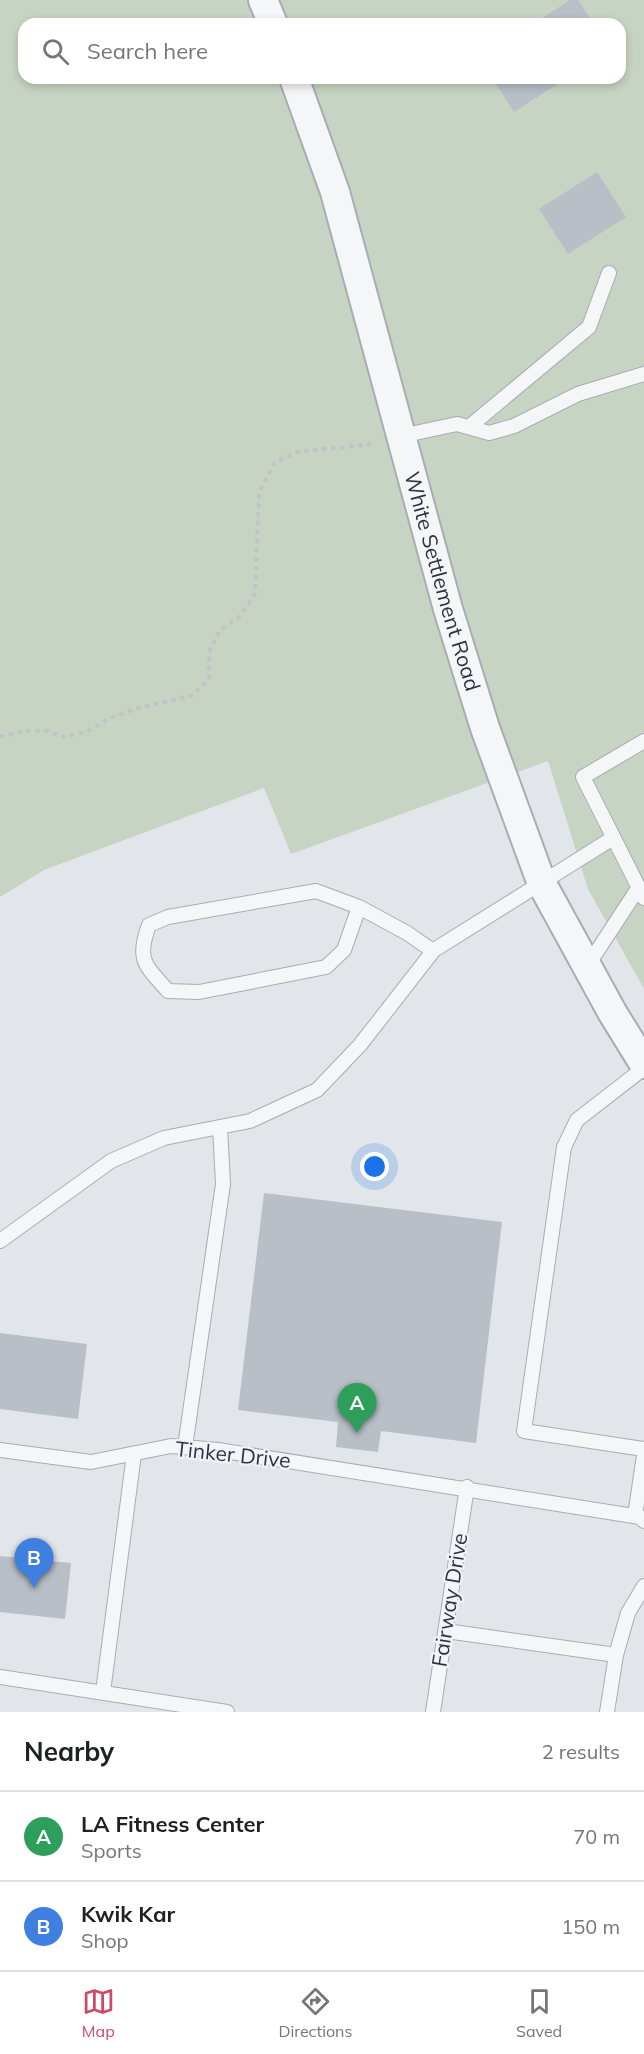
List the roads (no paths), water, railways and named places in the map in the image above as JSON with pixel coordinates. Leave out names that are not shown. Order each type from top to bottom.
[{"type":"street","points":[[263,0],[270,18]]},
{"type":"street","name":"White Settlement Road","points":[[296,84],[335,192],[448,609],[485,728],[542,884],[644,1066]]},
{"type":"lane","points":[[469,427],[589,327],[609,273]]},
{"type":"lane","points":[[401,436],[457,424],[489,432],[514,426],[578,394],[644,374]]},
{"type":"lane","points":[[588,965],[641,892],[583,777],[644,741]]},
{"type":"lane","points":[[0,1241],[111,1161],[164,1138],[250,1121],[317,1090],[360,1045],[433,951],[613,838]]},
{"type":"lane","points":[[359,907],[344,950],[326,967],[199,992],[168,991],[145,965],[141,944],[148,926],[168,917],[316,891],[359,907],[407,933],[433,951]]},
{"type":"lane","points":[[644,1066],[577,1120],[564,1147],[524,1431],[644,1449]]},
{"type":"lane","points":[[185,1447],[223,1184],[220,1127]]},
{"type":"lane","name":"Tinker Drive","points":[[0,1450],[91,1462],[171,1446],[218,1450],[467,1487],[639,1519]]},
{"type":"lane","points":[[103,1692],[134,1454]]},
{"type":"lane","points":[[639,1519],[644,1455]]},
{"type":"lane","name":"Fairway Drive","points":[[434,1712],[467,1487]]},
{"type":"lane","points":[[607,1712],[616,1654],[628,1613],[644,1586]]},
{"type":"lane","points":[[446,1630],[616,1654]]},
{"type":"lane","points":[[0,1677],[227,1712]]},
{"type":"place","name":"LA Fitness Center","points":[[357,1433]]},
{"type":"place","name":"Kwik Kar","points":[[34,1588]]}]
